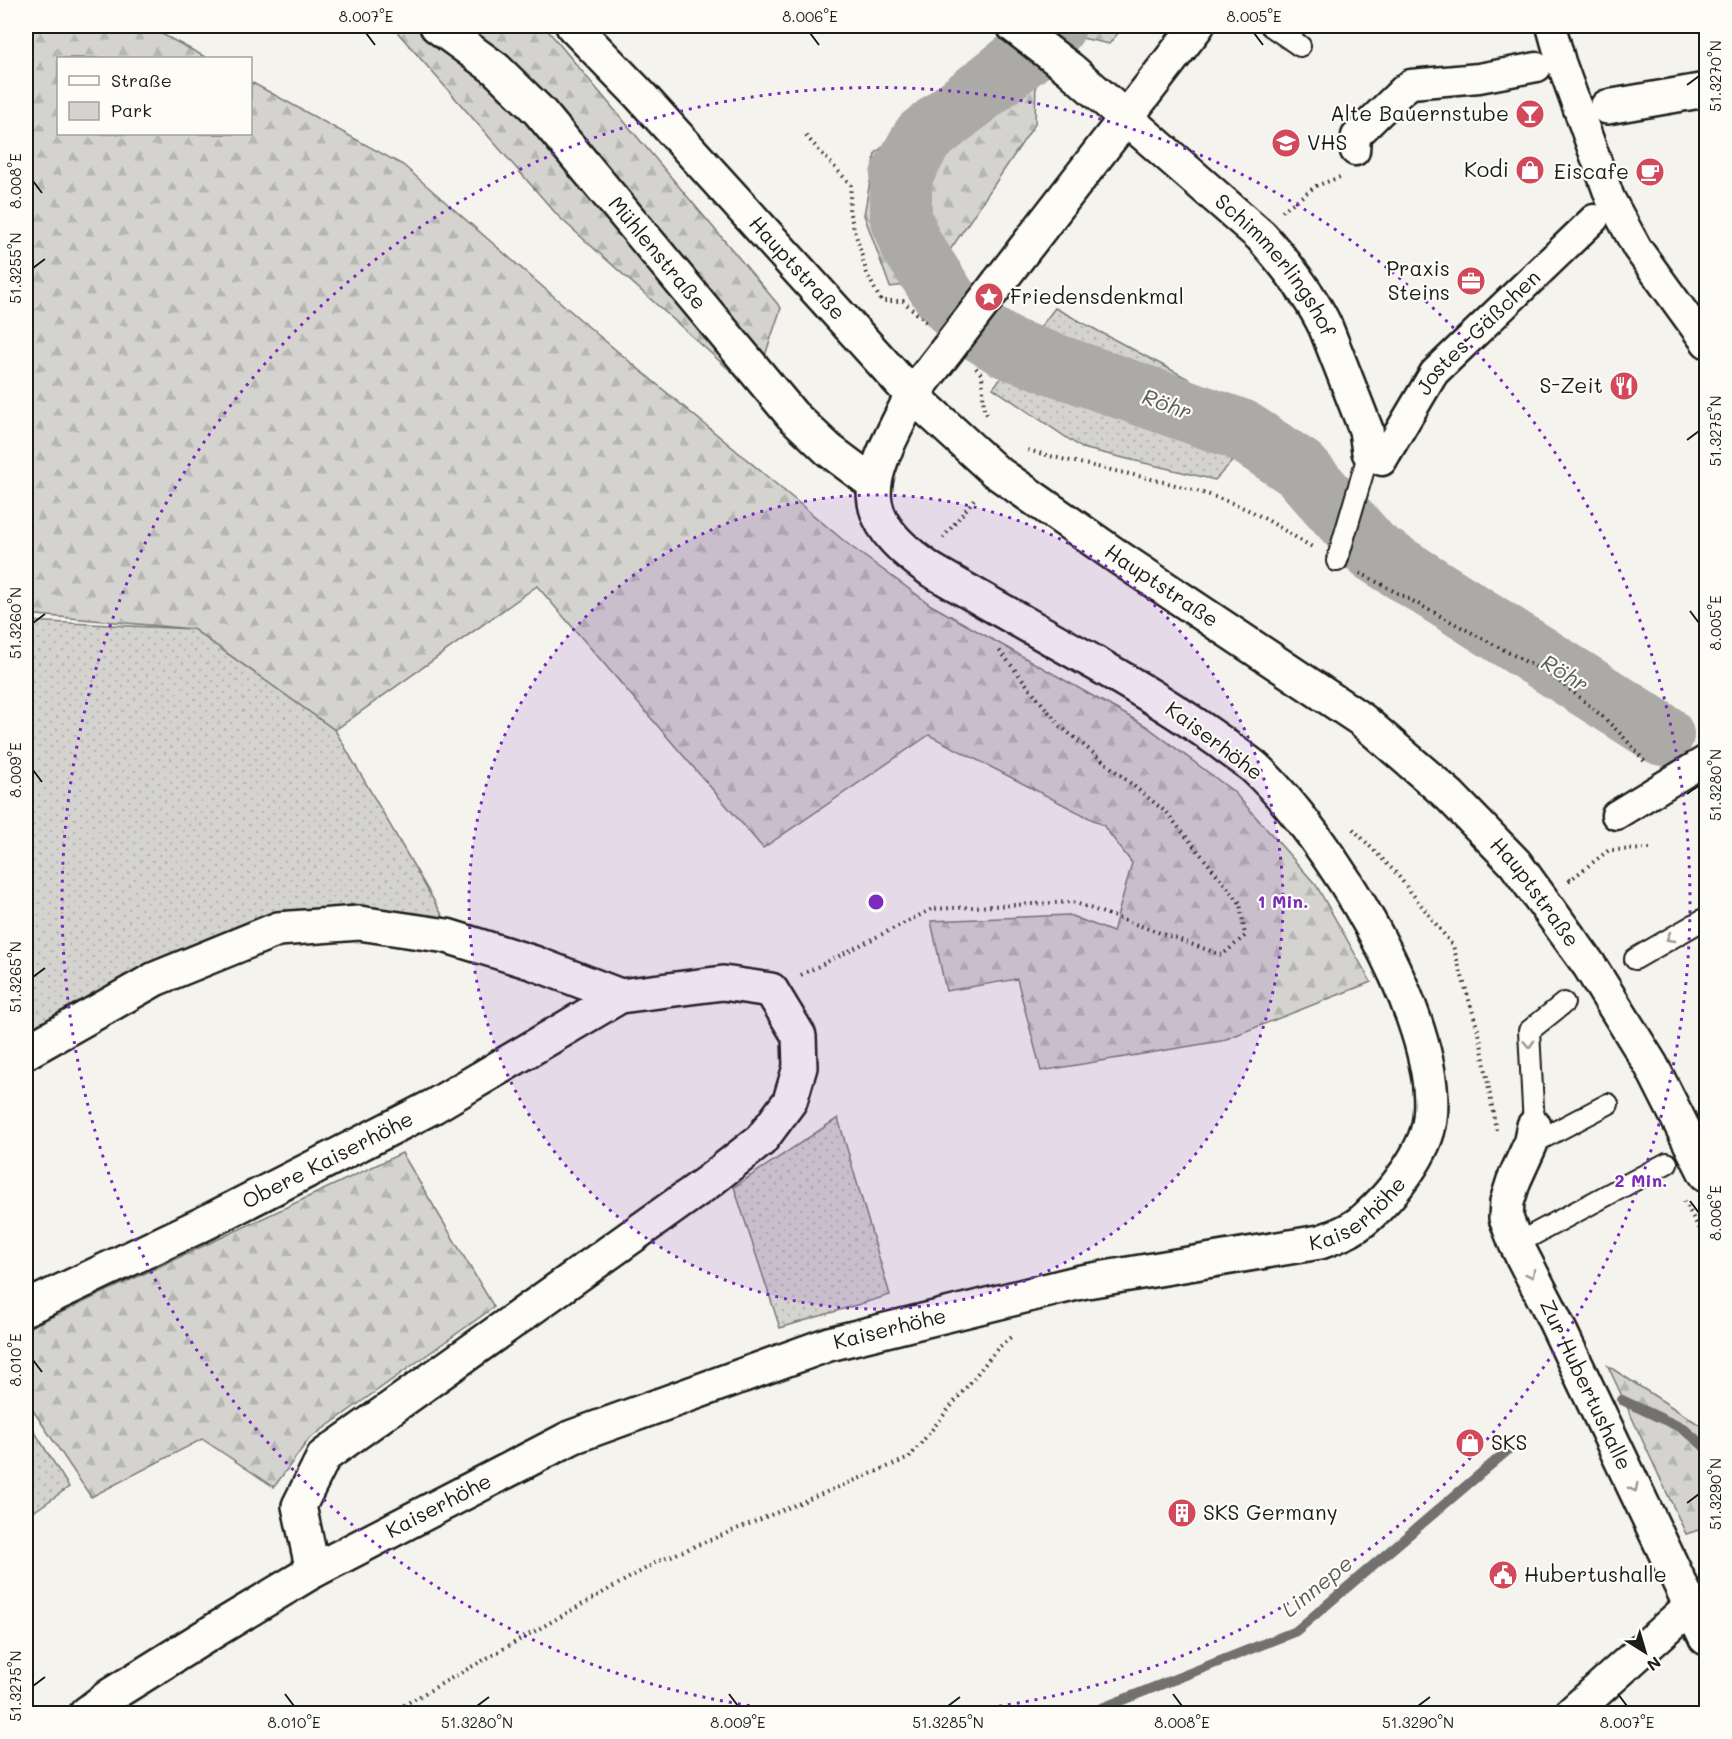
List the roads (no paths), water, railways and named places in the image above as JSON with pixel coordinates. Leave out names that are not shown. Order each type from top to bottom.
[{"type":"street","name":"Mühlenstraße","points":[[437,26],[495,69],[539,111],[792,415],[830,450],[873,483]]},
{"type":"street","name":"Hauptstraße","points":[[573,26],[638,93],[912,395],[995,471],[1118,557],[1362,720],[1450,796],[1515,863],[1589,965],[1651,1065],[1707,1174]]},
{"type":"street","name":"Schimmerlingshof","points":[[1014,26],[1070,69],[1255,231],[1288,267],[1319,314],[1375,456]]},
{"type":"street","points":[[873,483],[881,459],[912,395],[1124,117],[1197,26]]},
{"type":"street","points":[[1551,26],[1594,111],[1610,198],[1637,248],[1707,343]]},
{"type":"street","points":[[1355,151],[1356,136],[1411,84],[1479,78],[1537,67]]},
{"type":"street","points":[[1594,111],[1707,90]]},
{"type":"street","name":"Jostes-Gäßchen","points":[[1375,456],[1434,372],[1594,219]]},
{"type":"street","name":"Kaiserhöhe","points":[[86,1713],[207,1635],[314,1571],[572,1437],[829,1344],[1081,1282],[1320,1242],[1344,1233],[1366,1218],[1412,1163],[1424,1142],[1431,1111],[1431,1081],[1418,1031],[1376,935],[1342,877],[1284,799],[1253,766],[1159,700],[931,570],[906,553],[880,521],[873,483]]},
{"type":"street","points":[[1616,815],[1707,760]]},
{"type":"street","name":"Obere Kaiserhöhe","points":[[26,1052],[154,979],[278,929],[358,923],[447,936],[534,963],[620,996]]},
{"type":"street","name":"Obere Kaiserhöhe","points":[[26,1308],[205,1223],[434,1106],[620,996],[723,983],[771,990],[799,1036],[800,1067],[790,1101],[761,1140],[708,1182],[324,1456],[299,1506],[314,1571]]},
{"type":"street","name":"Zur Hubertushalle","points":[[1532,1136],[1507,1202],[1506,1218],[1516,1244],[1707,1638]]},
{"type":"street","points":[[1571,1713],[1691,1605]]},
{"type":"lane","points":[[1282,28],[1300,46]]},
{"type":"lane","points":[[1337,561],[1375,456]]},
{"type":"lane","points":[[1635,959],[1706,918]]},
{"type":"lane","points":[[1564,1003],[1529,1031],[1532,1136],[1608,1104]]},
{"type":"lane","points":[[1516,1244],[1667,1163]]},
{"type":"waterway","name":"Röhr","points":[[1055,26],[1041,43],[923,137],[901,176],[901,220],[912,246],[947,300],[967,323],[1008,348],[1241,430],[1300,469],[1373,551],[1663,735]]},
{"type":"waterway","name":"Linnepe","points":[[1622,1400],[1684,1429],[1706,1448]]},
{"type":"waterway","name":"Linnepe","points":[[1087,1714],[1296,1631],[1507,1451]]},
{"type":"place","name":"Alte Bauernstube","points":[[1530,114]]},
{"type":"place","name":"VHS","points":[[1286,143]]},
{"type":"place","name":"Kodi","points":[[1530,170]]},
{"type":"place","name":"Eiscafe","points":[[1650,172]]},
{"type":"place","name":"Praxis Steins","points":[[1471,281]]},
{"type":"place","name":"Friedensdenkmal","points":[[989,297]]},
{"type":"place","name":"S-Zeit","points":[[1624,386]]},
{"type":"place","name":"SKS","points":[[1470,1443]]},
{"type":"place","name":"SKS Germany","points":[[1182,1513]]},
{"type":"place","name":"Hubertushalle","points":[[1503,1575]]}]
